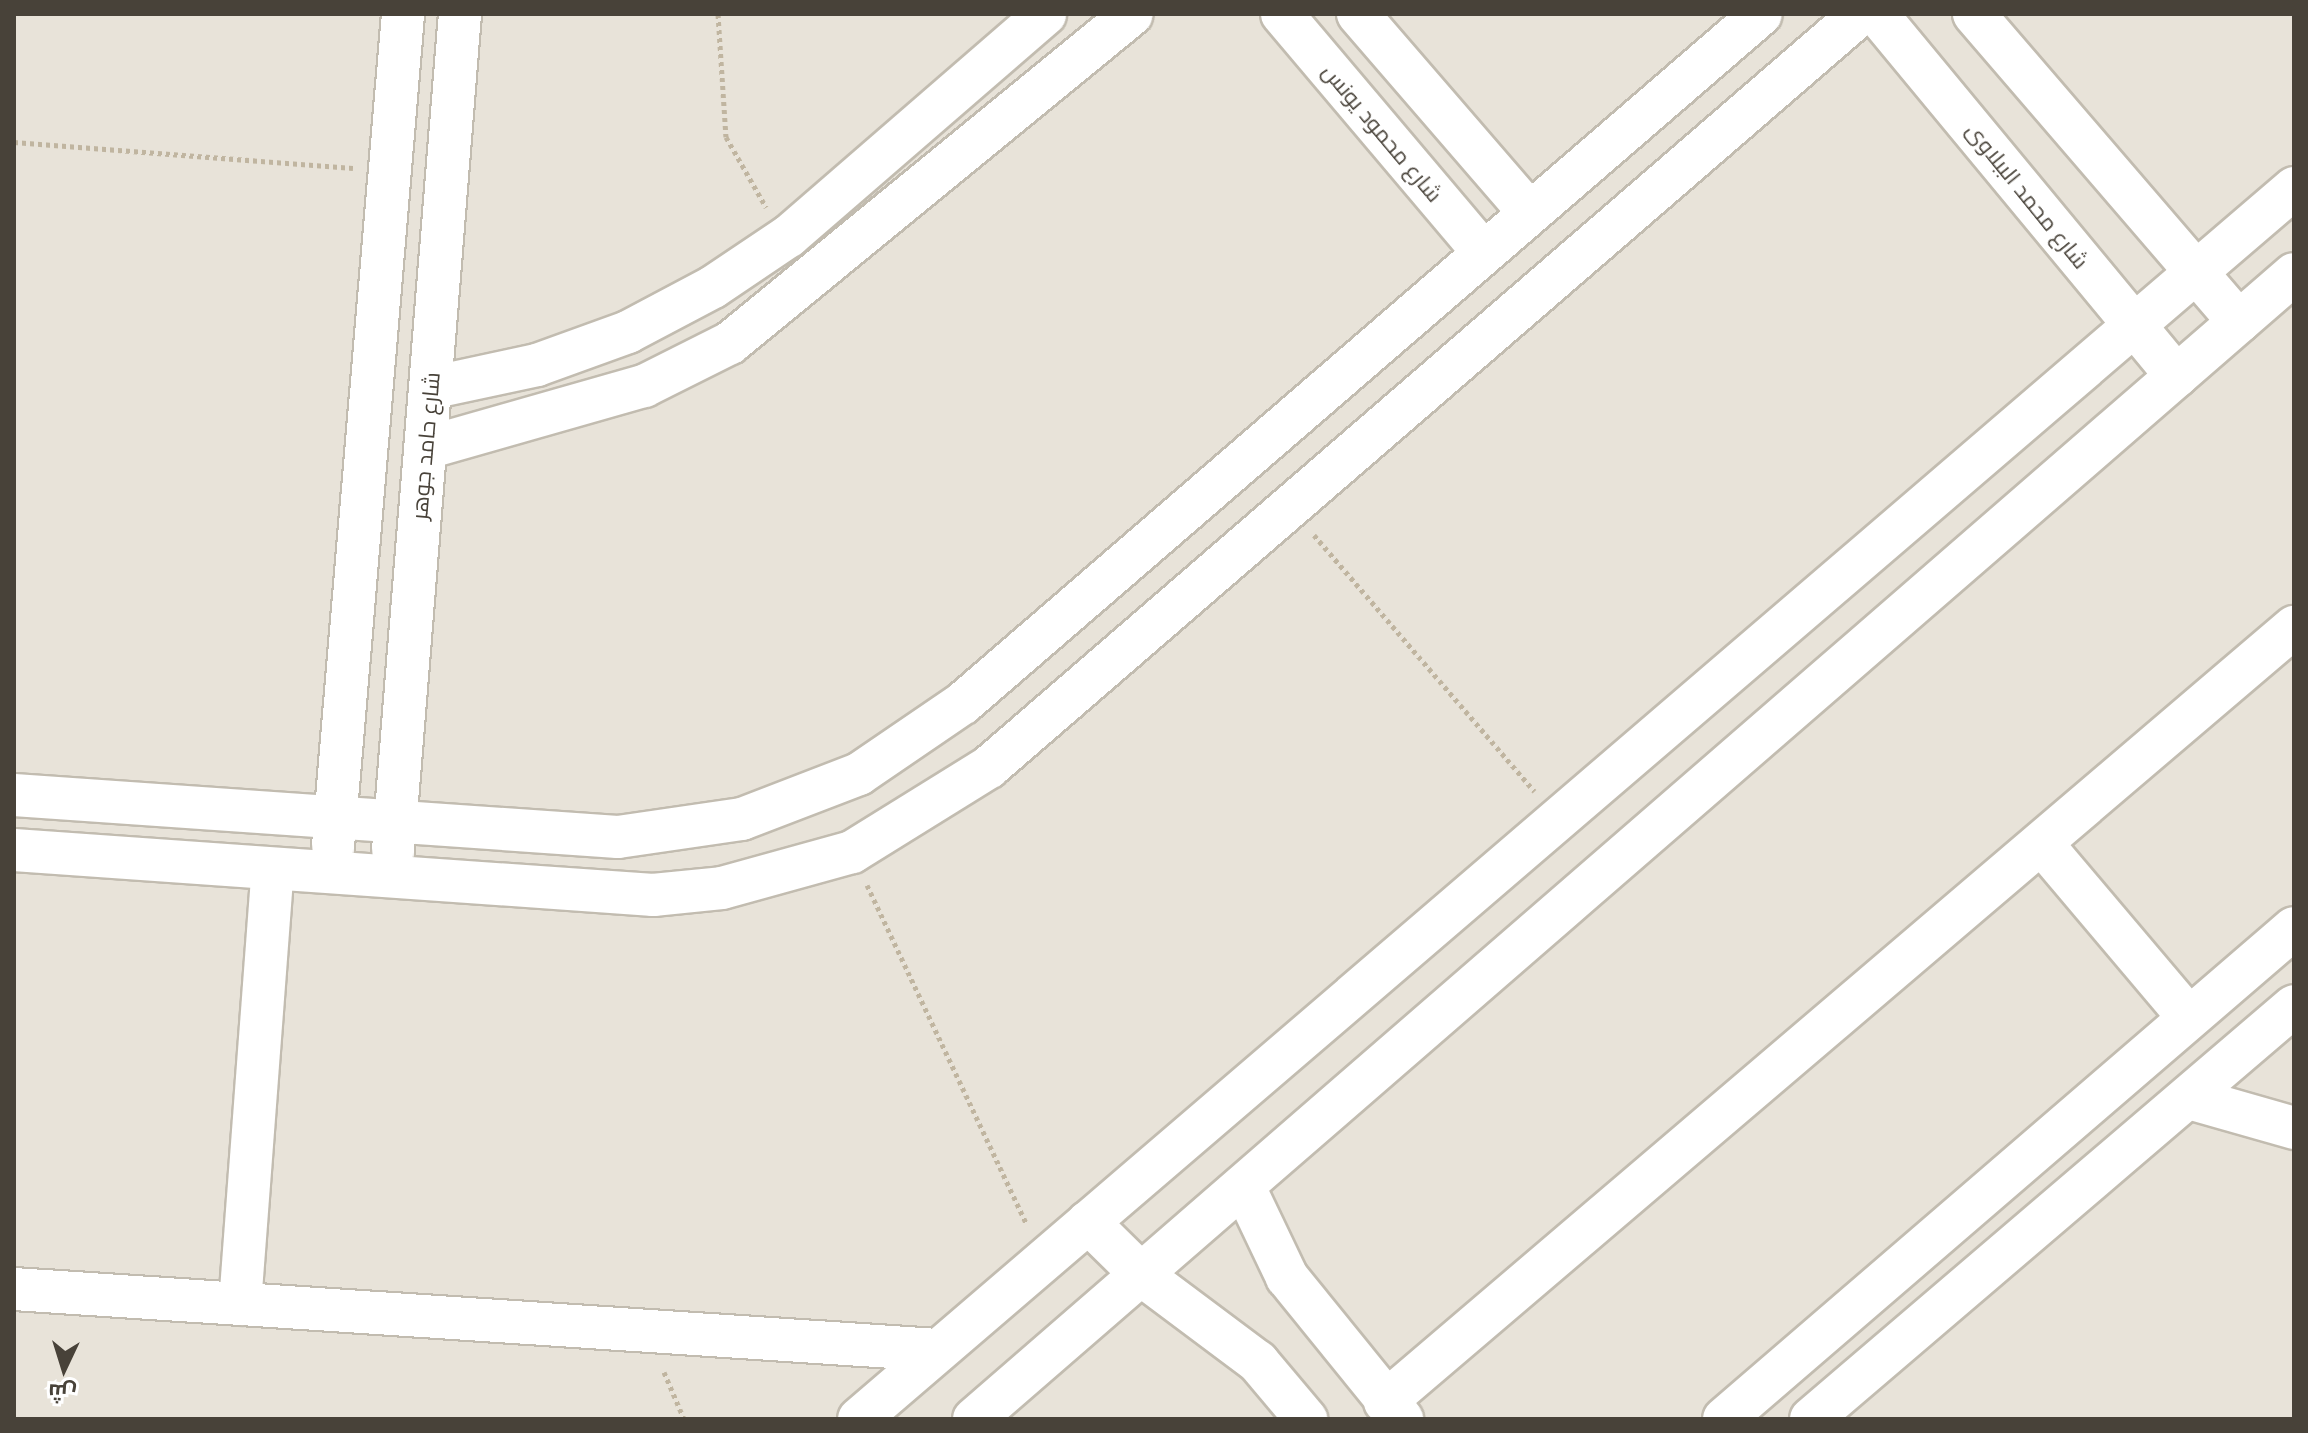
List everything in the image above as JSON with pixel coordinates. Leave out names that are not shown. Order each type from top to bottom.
[{"type":"street","points":[[331,875],[403,14]]},
{"type":"street","name":"شارع حامد جوهر","points":[[391,879],[460,14]]},
{"type":"street","points":[[430,388],[537,365],[628,332],[789,236],[1045,14]]},
{"type":"street","points":[[426,448],[644,386],[730,343],[1132,14]]},
{"type":"street","name":"شارع محمود يونس","points":[[1282,14],[1483,252]]},
{"type":"street","points":[[1358,14],[1529,212]]},
{"type":"street","points":[[14,795],[555,835],[680,831],[742,819],[859,774],[963,703],[1761,14]]},
{"type":"street","points":[[14,850],[331,875],[653,895],[722,888],[852,852],[989,767],[1860,14]]},
{"type":"street","name":"شارع محمد الببلاوى","points":[[1877,14],[2177,376]]},
{"type":"street","points":[[1974,14],[2239,322]]},
{"type":"street","points":[[859,1419],[2294,188]]},
{"type":"street","points":[[974,1419],[1245,1189],[2294,274]]},
{"type":"street","points":[[1245,1189],[1287,1277],[1393,1410],[2294,627]]},
{"type":"street","points":[[2043,845],[2189,1018]]},
{"type":"street","points":[[240,1304],[273,870]]},
{"type":"street","points":[[1724,1419],[2294,928]]},
{"type":"street","points":[[1776,1374],[1813,1418],[2294,1006]]},
{"type":"street","points":[[2189,1098],[2294,1128]]},
{"type":"street","points":[[1088,1222],[1143,1276],[1220,1329],[1306,1419]]},
{"type":"street","points":[[14,1289],[938,1350]]},
{"type":"path","points":[[718,14],[718,77],[732,156],[789,236]]},
{"type":"path","points":[[14,142],[390,170]]},
{"type":"path","points":[[1289,506],[1558,819]]},
{"type":"path","points":[[852,852],[1044,1260]]},
{"type":"shaded area","points":[[14,14],[2294,14],[2294,1419],[14,1419]]}]
